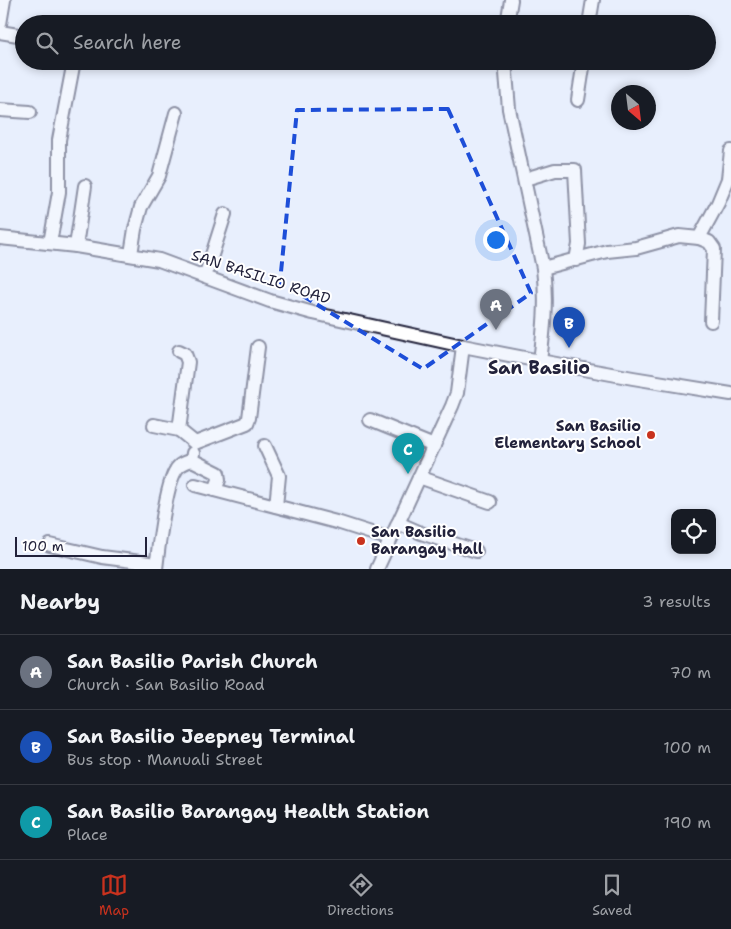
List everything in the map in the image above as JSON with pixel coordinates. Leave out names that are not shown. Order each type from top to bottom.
[{"type":"street","points":[[0,24],[4,0]]},
{"type":"street","points":[[508,15],[511,0]]},
{"type":"street","points":[[591,15],[593,0]]},
{"type":"street","points":[[0,32],[15,34]]},
{"type":"street","points":[[50,243],[59,192],[59,140],[72,70]]},
{"type":"street","points":[[506,70],[509,109],[546,288],[545,327],[540,361]]},
{"type":"street","points":[[578,100],[583,70]]},
{"type":"street","points":[[0,110],[30,112]]},
{"type":"street","points":[[131,254],[141,206],[159,176],[176,113]]},
{"type":"street","points":[[699,238],[718,203],[728,179],[731,150]]},
{"type":"street","points":[[525,179],[555,170],[576,170],[579,244],[576,260]]},
{"type":"street","points":[[76,246],[85,186]]},
{"type":"street","points":[[205,277],[225,214]]},
{"type":"street","points":[[543,268],[608,251],[636,248],[679,236],[699,238],[709,242],[714,249],[711,321]]},
{"type":"street","name":"SAN BASILIO ROAD","points":[[0,238],[131,254],[159,260],[270,301],[313,313],[540,361],[731,394]]},
{"type":"street","points":[[377,569],[457,393],[463,346]]},
{"type":"street","points":[[195,443],[247,423],[258,347]]},
{"type":"street","points":[[179,351],[185,354],[188,362],[179,430]]},
{"type":"street","points":[[370,420],[434,446]]},
{"type":"street","points":[[154,425],[179,430],[195,443]]},
{"type":"street","points":[[192,460],[195,443]]},
{"type":"street","points":[[265,446],[279,476],[276,506]]},
{"type":"street","points":[[50,544],[102,557],[156,567],[168,496],[173,476],[180,465],[192,460],[218,473],[219,480],[215,490]]},
{"type":"street","points":[[419,477],[490,502]]},
{"type":"street","points":[[195,485],[340,523],[390,539]]},
{"type":"street","points":[[398,523],[476,551]]},
{"type":"highlighted area","points":[[448,109],[531,293],[423,369],[280,282],[297,110]]},
{"type":"place","name":"San Basilio Parish Church","points":[[496,330]]},
{"type":"place","name":"San Basilio Jeepney Terminal","points":[[569,348]]},
{"type":"place","name":"San Basilio Elementary School","points":[[651,435]]},
{"type":"place","name":"San Basilio Barangay Health Station","points":[[408,474]]},
{"type":"place","name":"San Basilio Barangay Hall","points":[[361,541]]},
{"type":"district","name":"San Basilio","points":[[539,368]]}]
